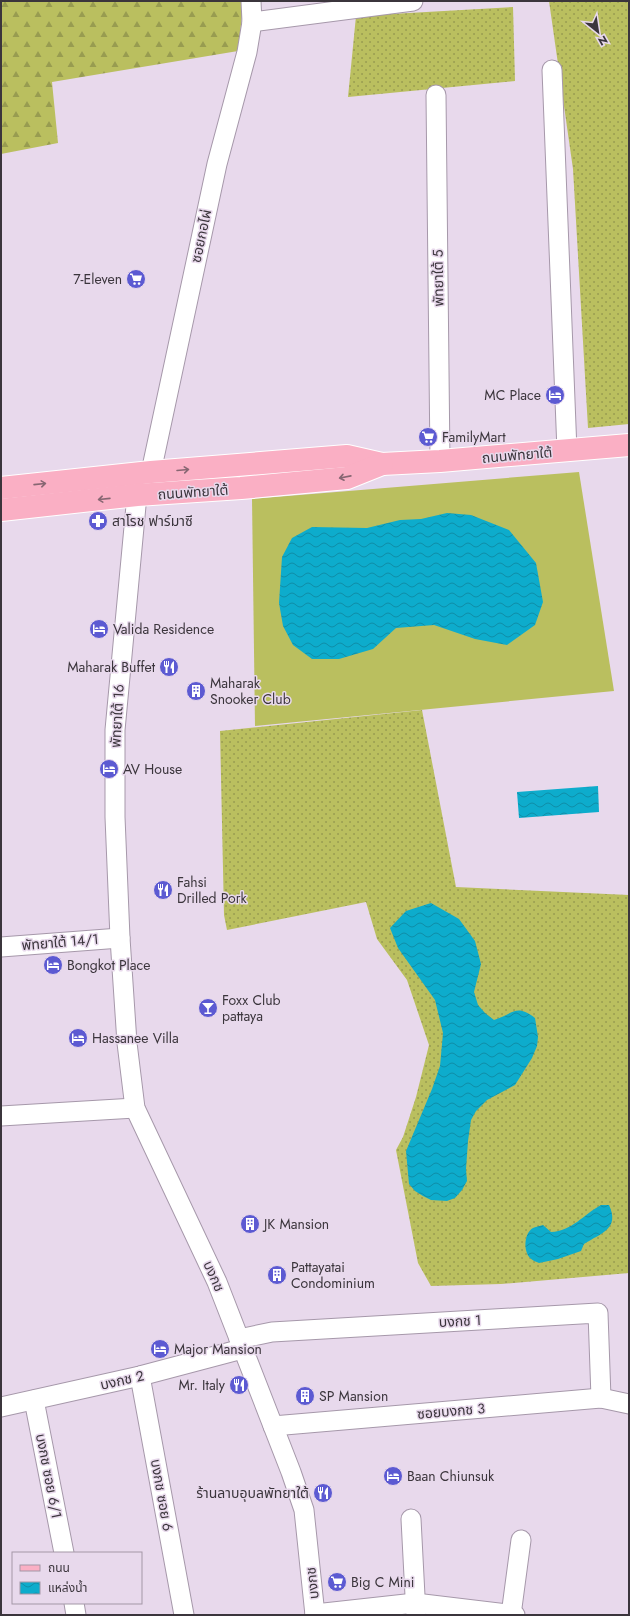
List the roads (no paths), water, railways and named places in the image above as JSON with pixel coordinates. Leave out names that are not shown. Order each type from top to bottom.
[{"type":"main road","name":"ถนนพัทยาใต้","points":[[1,488],[151,472],[347,456],[382,464],[440,461],[629,445]]},
{"type":"main road","name":"ถนนพัทยาใต้","points":[[1,510],[137,495],[241,488],[347,478],[382,464]]},
{"type":"street","name":"ซอยกอไผ่","points":[[151,472],[217,164],[247,52],[252,22],[251,1]]},
{"type":"street","points":[[252,22],[413,1]]},
{"type":"street","points":[[552,70],[567,451]]},
{"type":"street","name":"พัทยาใต้ 5","points":[[436,96],[440,461]]},
{"type":"street","name":"พัทยาใต้ 16","points":[[120,938],[115,817],[115,730],[137,495]]},
{"type":"street","name":"พัทยาใต้ 14/1","points":[[1,947],[120,938]]},
{"type":"street","name":"บงกช","points":[[120,938],[127,1043],[135,1108],[217,1282],[304,1510],[315,1614]]},
{"type":"street","points":[[1,1116],[135,1108]]},
{"type":"street","name":"บงกช 1","points":[[240,1344],[272,1332],[598,1313],[601,1398]]},
{"type":"street","name":"บงกช 2","points":[[1,1408],[140,1376],[240,1344]]},
{"type":"street","name":"บงกช ซอย 6","points":[[140,1376],[184,1615]]},
{"type":"street","name":"ซอยบงกช 3","points":[[273,1426],[601,1398],[629,1404]]},
{"type":"street","name":"บงกช ซอย 6/1","points":[[34,1400],[64,1552]]},
{"type":"street","points":[[411,1519],[416,1609]]},
{"type":"street","points":[[315,1614],[416,1609],[513,1614],[521,1540]]},
{"type":"street","points":[[74,1604],[76,1615]]},
{"type":"water","points":[[447,513],[471,515],[509,530],[536,563],[543,602],[535,625],[507,645],[475,639],[434,625],[396,628],[373,649],[339,659],[312,659],[293,645],[283,626],[279,603],[282,557],[292,538],[312,527],[367,528],[400,520],[421,519]]},
{"type":"water","points":[[598,786],[599,812],[519,818],[517,792]]},
{"type":"water","points":[[431,903],[459,919],[475,941],[481,964],[474,992],[478,1005],[494,1020],[519,1010],[529,1014],[535,1018],[538,1037],[537,1046],[532,1058],[515,1085],[487,1100],[476,1111],[471,1120],[466,1169],[467,1181],[455,1198],[447,1201],[431,1200],[415,1191],[409,1184],[406,1151],[440,1066],[443,1033],[435,1000],[398,948],[390,928],[406,911]]},
{"type":"water","points":[[601,1205],[609,1205],[612,1213],[610,1225],[602,1233],[584,1244],[581,1251],[558,1259],[539,1263],[530,1258],[526,1251],[526,1238],[530,1230],[543,1225],[551,1232],[565,1229]]},
{"type":"place","name":"7-Eleven","points":[[136,279]]},
{"type":"place","name":"MC Place","points":[[555,395]]},
{"type":"place","name":"FamilyMart","points":[[428,437]]},
{"type":"place","name":"สาโรช ฟาร์มาซี","points":[[98,521]]},
{"type":"place","name":"Valida Residence","points":[[99,629]]},
{"type":"place","name":"Maharak Buffet","points":[[169,667]]},
{"type":"place","name":"Maharak Snooker Club","points":[[196,691]]},
{"type":"place","name":"AV House","points":[[109,769]]},
{"type":"place","name":"Fahsi Drilled Pork","points":[[163,890]]},
{"type":"place","name":"Bongkot Place","points":[[53,965]]},
{"type":"place","name":"Foxx Club pattaya","points":[[208,1008]]},
{"type":"place","name":"Hassanee Villa","points":[[78,1038]]},
{"type":"place","name":"JK Mansion","points":[[250,1224]]},
{"type":"place","name":"Pattayatai Condominium","points":[[277,1275]]},
{"type":"place","name":"Major Mansion","points":[[160,1349]]},
{"type":"place","name":"Mr. Italy","points":[[239,1385]]},
{"type":"place","name":"SP Mansion","points":[[305,1396]]},
{"type":"place","name":"Baan Chiunsuk","points":[[393,1476]]},
{"type":"place","name":"ร้านลาบอุบลพัทยาใต้","points":[[323,1493]]},
{"type":"place","name":"Big C Mini","points":[[337,1582]]}]
